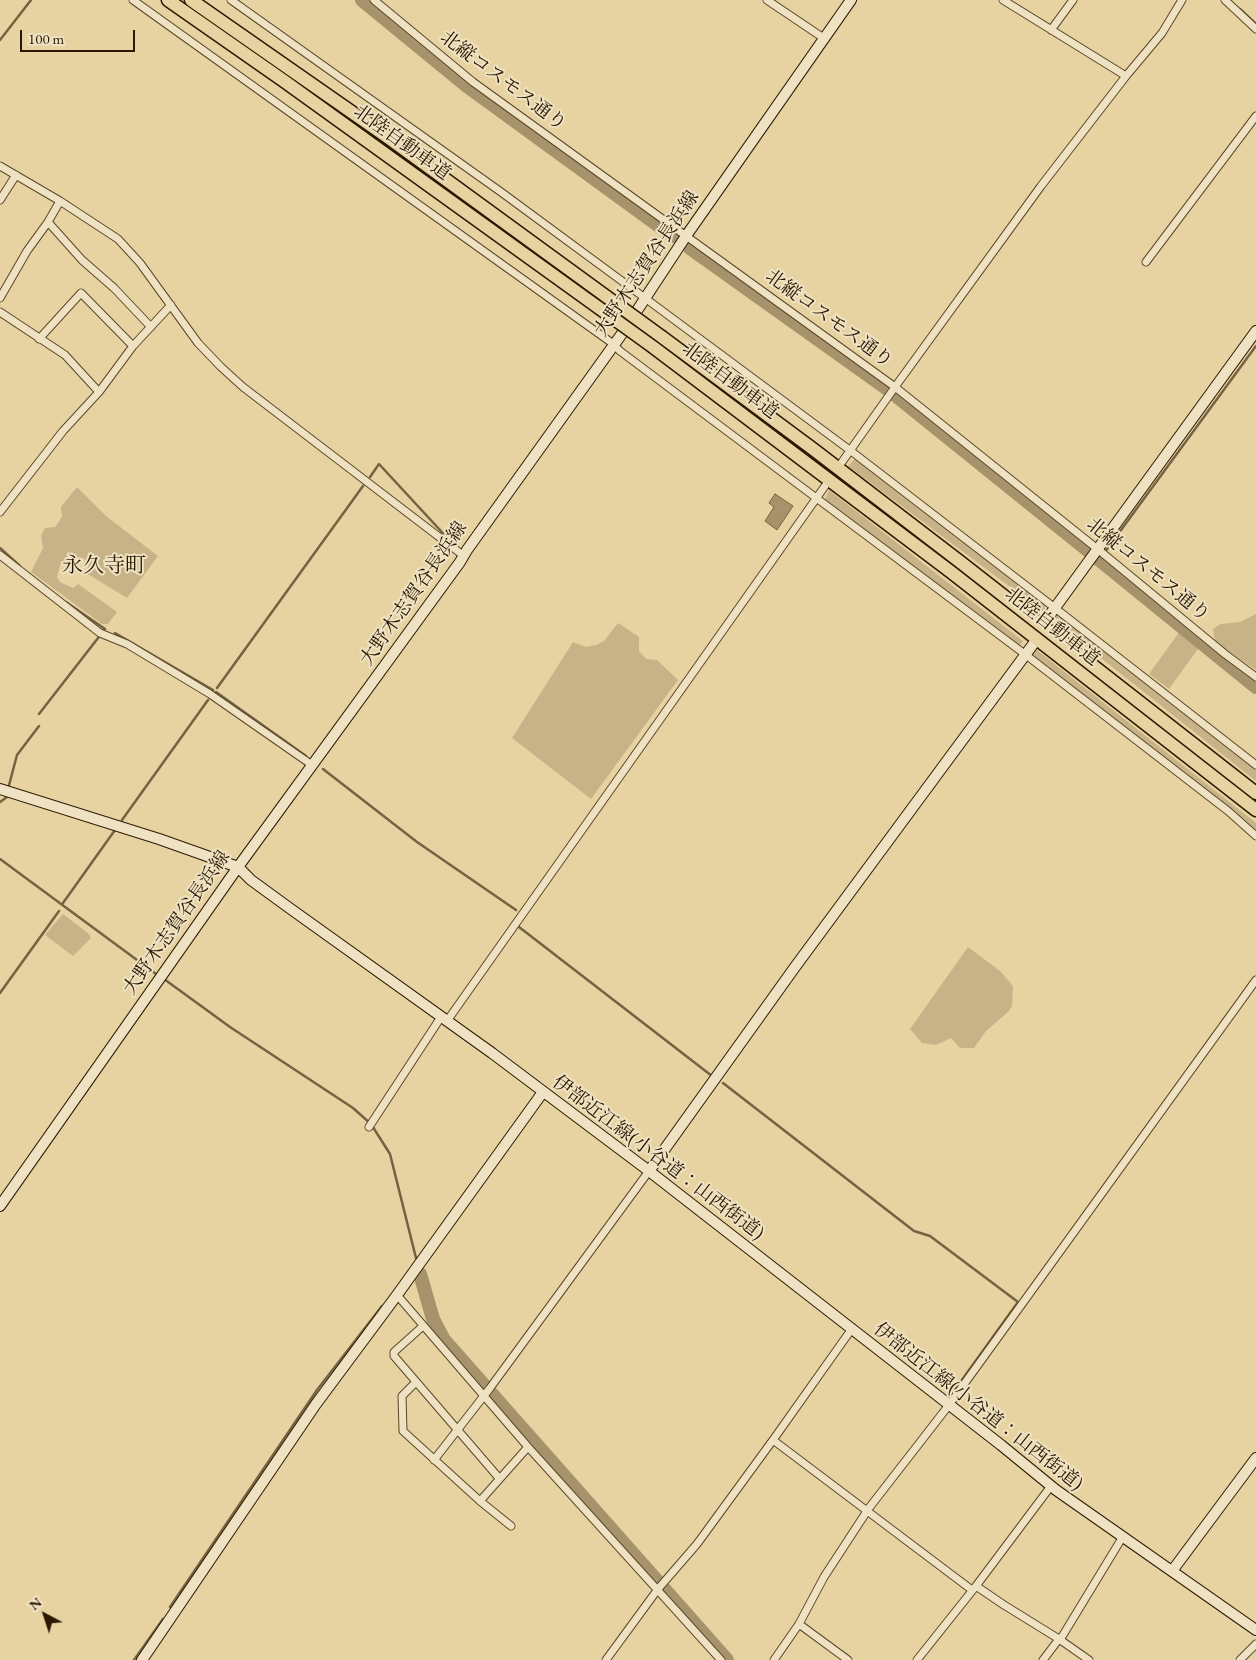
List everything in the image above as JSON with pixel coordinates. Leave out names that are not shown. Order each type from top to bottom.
[{"type":"highway","name":"北陸自動車道","points":[[168,0],[284,80],[653,347],[958,578],[1256,810]]},
{"type":"highway","name":"北陸自動車道","points":[[191,0],[378,131],[813,449],[1256,793]]},
{"type":"main road","name":"大野木志賀谷長浜線","points":[[0,1206],[238,867],[464,556],[614,345],[686,236],[851,0]]},
{"type":"main road","points":[[1052,612],[1256,331]]},
{"type":"main road","points":[[648,1171],[1034,643]]},
{"type":"main road","name":"伊部近江線(小谷道：山西街道)","points":[[0,789],[159,839],[238,867],[251,880],[492,1053],[648,1171],[1053,1488],[1256,1630]]},
{"type":"main road","points":[[142,1660],[316,1404],[543,1092]]},
{"type":"main road","points":[[1172,1571],[1256,1458]]},
{"type":"street","points":[[133,0],[614,345],[1026,655],[1228,811],[1256,836]]},
{"type":"street","points":[[231,0],[501,192],[851,451],[1052,612],[1256,765]]},
{"type":"street","name":"北縦コスモス通り","points":[[374,0],[473,82],[686,236],[893,390],[1108,557],[1225,654],[1256,677]]},
{"type":"street","points":[[767,0],[825,39]]},
{"type":"street","points":[[1003,0],[1126,76]]},
{"type":"street","points":[[1051,30],[1073,0]]},
{"type":"street","points":[[842,462],[1041,186],[1126,76],[1162,33],[1182,0]]},
{"type":"street","points":[[1225,0],[1255,26]]},
{"type":"street","points":[[1146,262],[1256,116]]},
{"type":"street","points":[[0,166],[60,201],[118,239],[140,263],[198,343],[220,367],[243,387],[464,556]]},
{"type":"street","points":[[0,200],[16,175]]},
{"type":"street","points":[[0,298],[60,201]]},
{"type":"street","points":[[48,222],[82,260],[114,288],[151,327]]},
{"type":"street","points":[[39,339],[81,293],[133,346]]},
{"type":"street","points":[[0,512],[64,431],[99,392],[133,346],[171,305]]},
{"type":"street","points":[[0,312],[65,355],[99,392]]},
{"type":"street","points":[[369,1127],[825,486]]},
{"type":"street","points":[[0,555],[102,634],[127,644],[210,694],[312,765]]},
{"type":"street","points":[[774,1660],[799,1624],[824,1577],[867,1512],[949,1405],[1256,980]]},
{"type":"street","points":[[434,1460],[487,1392],[648,1171]]},
{"type":"street","points":[[397,1295],[423,1326],[487,1392],[528,1447],[660,1586],[721,1660]]},
{"type":"street","points":[[423,1326],[394,1352],[394,1356],[499,1478]]},
{"type":"street","points":[[606,1660],[660,1586],[697,1544],[851,1330]]},
{"type":"street","points":[[416,1382],[402,1396],[403,1432],[511,1526]]},
{"type":"street","points":[[773,1440],[867,1512],[974,1588],[1060,1639],[1089,1660]]},
{"type":"street","points":[[480,1501],[528,1447]]},
{"type":"street","points":[[916,1660],[1053,1488]]},
{"type":"street","points":[[1043,1660],[1060,1639],[1122,1538]]},
{"type":"street","points":[[799,1624],[848,1660]]},
{"type":"street","points":[[1240,1660],[1256,1644]]},
{"type":"shaded area","points":[[856,458],[1045,603],[1045,613],[848,466]]},
{"type":"shaded area","points":[[77,487],[106,516],[158,556],[127,598],[86,573],[89,564],[83,558],[71,557],[61,562],[57,577],[60,582],[73,588],[78,584],[117,612],[108,624],[102,624],[31,572],[43,548],[41,536],[45,528],[55,527],[62,517],[61,507]]},
{"type":"shaded area","points":[[829,490],[1023,641],[1019,647],[825,500]]},
{"type":"shaded area","points":[[775,494],[793,506],[777,530],[765,521],[774,507],[769,503]]},
{"type":"shaded area","points":[[1256,614],[1256,670],[1215,642],[1213,629],[1220,624],[1240,622]]},
{"type":"shaded area","points":[[1056,616],[1062,617],[1256,769],[1256,781],[1053,620]]},
{"type":"shaded area","points":[[618,623],[639,637],[639,651],[646,659],[657,660],[678,680],[591,799],[512,738],[573,642],[586,647],[596,645],[604,641]]},
{"type":"shaded area","points":[[1180,631],[1200,646],[1169,689],[1149,674]]},
{"type":"shaded area","points":[[1033,647],[1256,823],[1256,837],[1031,655]]},
{"type":"shaded area","points":[[63,914],[89,934],[91,938],[73,956],[45,935]]},
{"type":"shaded area","points":[[968,947],[1000,971],[1013,986],[1012,1006],[1008,1012],[986,1031],[974,1048],[960,1048],[951,1038],[936,1045],[922,1043],[910,1029]]},
{"type":"waterway","points":[[0,40],[31,0]]},
{"type":"waterway","points":[[362,0],[467,86],[673,236]]},
{"type":"waterway","points":[[1240,9],[1256,24]]},
{"type":"waterway","points":[[690,248],[889,390],[1090,552]]},
{"type":"waterway","points":[[1099,560],[1256,346]]},
{"type":"waterway","points":[[370,477],[379,464],[452,543]]},
{"type":"waterway","points":[[217,688],[363,486]]},
{"type":"waterway","points":[[0,548],[20,566]]},
{"type":"waterway","points":[[1096,557],[1256,687]]},
{"type":"waterway","points":[[39,714],[105,629],[66,602]]},
{"type":"waterway","points":[[115,633],[213,690]]},
{"type":"waterway","points":[[216,692],[306,756]]},
{"type":"waterway","points":[[122,820],[208,700]]},
{"type":"waterway","points":[[8,789],[17,755],[39,726]]},
{"type":"waterway","points":[[323,769],[417,842],[516,910]]},
{"type":"waterway","points":[[0,802],[7,797],[7,794]]},
{"type":"waterway","points":[[63,903],[115,830]]},
{"type":"waterway","points":[[0,859],[156,974]]},
{"type":"waterway","points":[[0,993],[59,911]]},
{"type":"waterway","points":[[519,927],[712,1076]]},
{"type":"waterway","points":[[164,979],[230,1027],[353,1108],[371,1124],[390,1154],[416,1258]]},
{"type":"waterway","points":[[723,1083],[914,1231],[930,1236],[1018,1302],[954,1393]]},
{"type":"waterway","points":[[420,1274],[433,1319],[444,1340],[727,1660]]},
{"type":"waterway","points":[[170,1607],[317,1390],[382,1306]]},
{"type":"waterway","points":[[134,1660],[163,1619]]},
{"type":"district","name":"永久寺町","points":[[104,566]]}]
